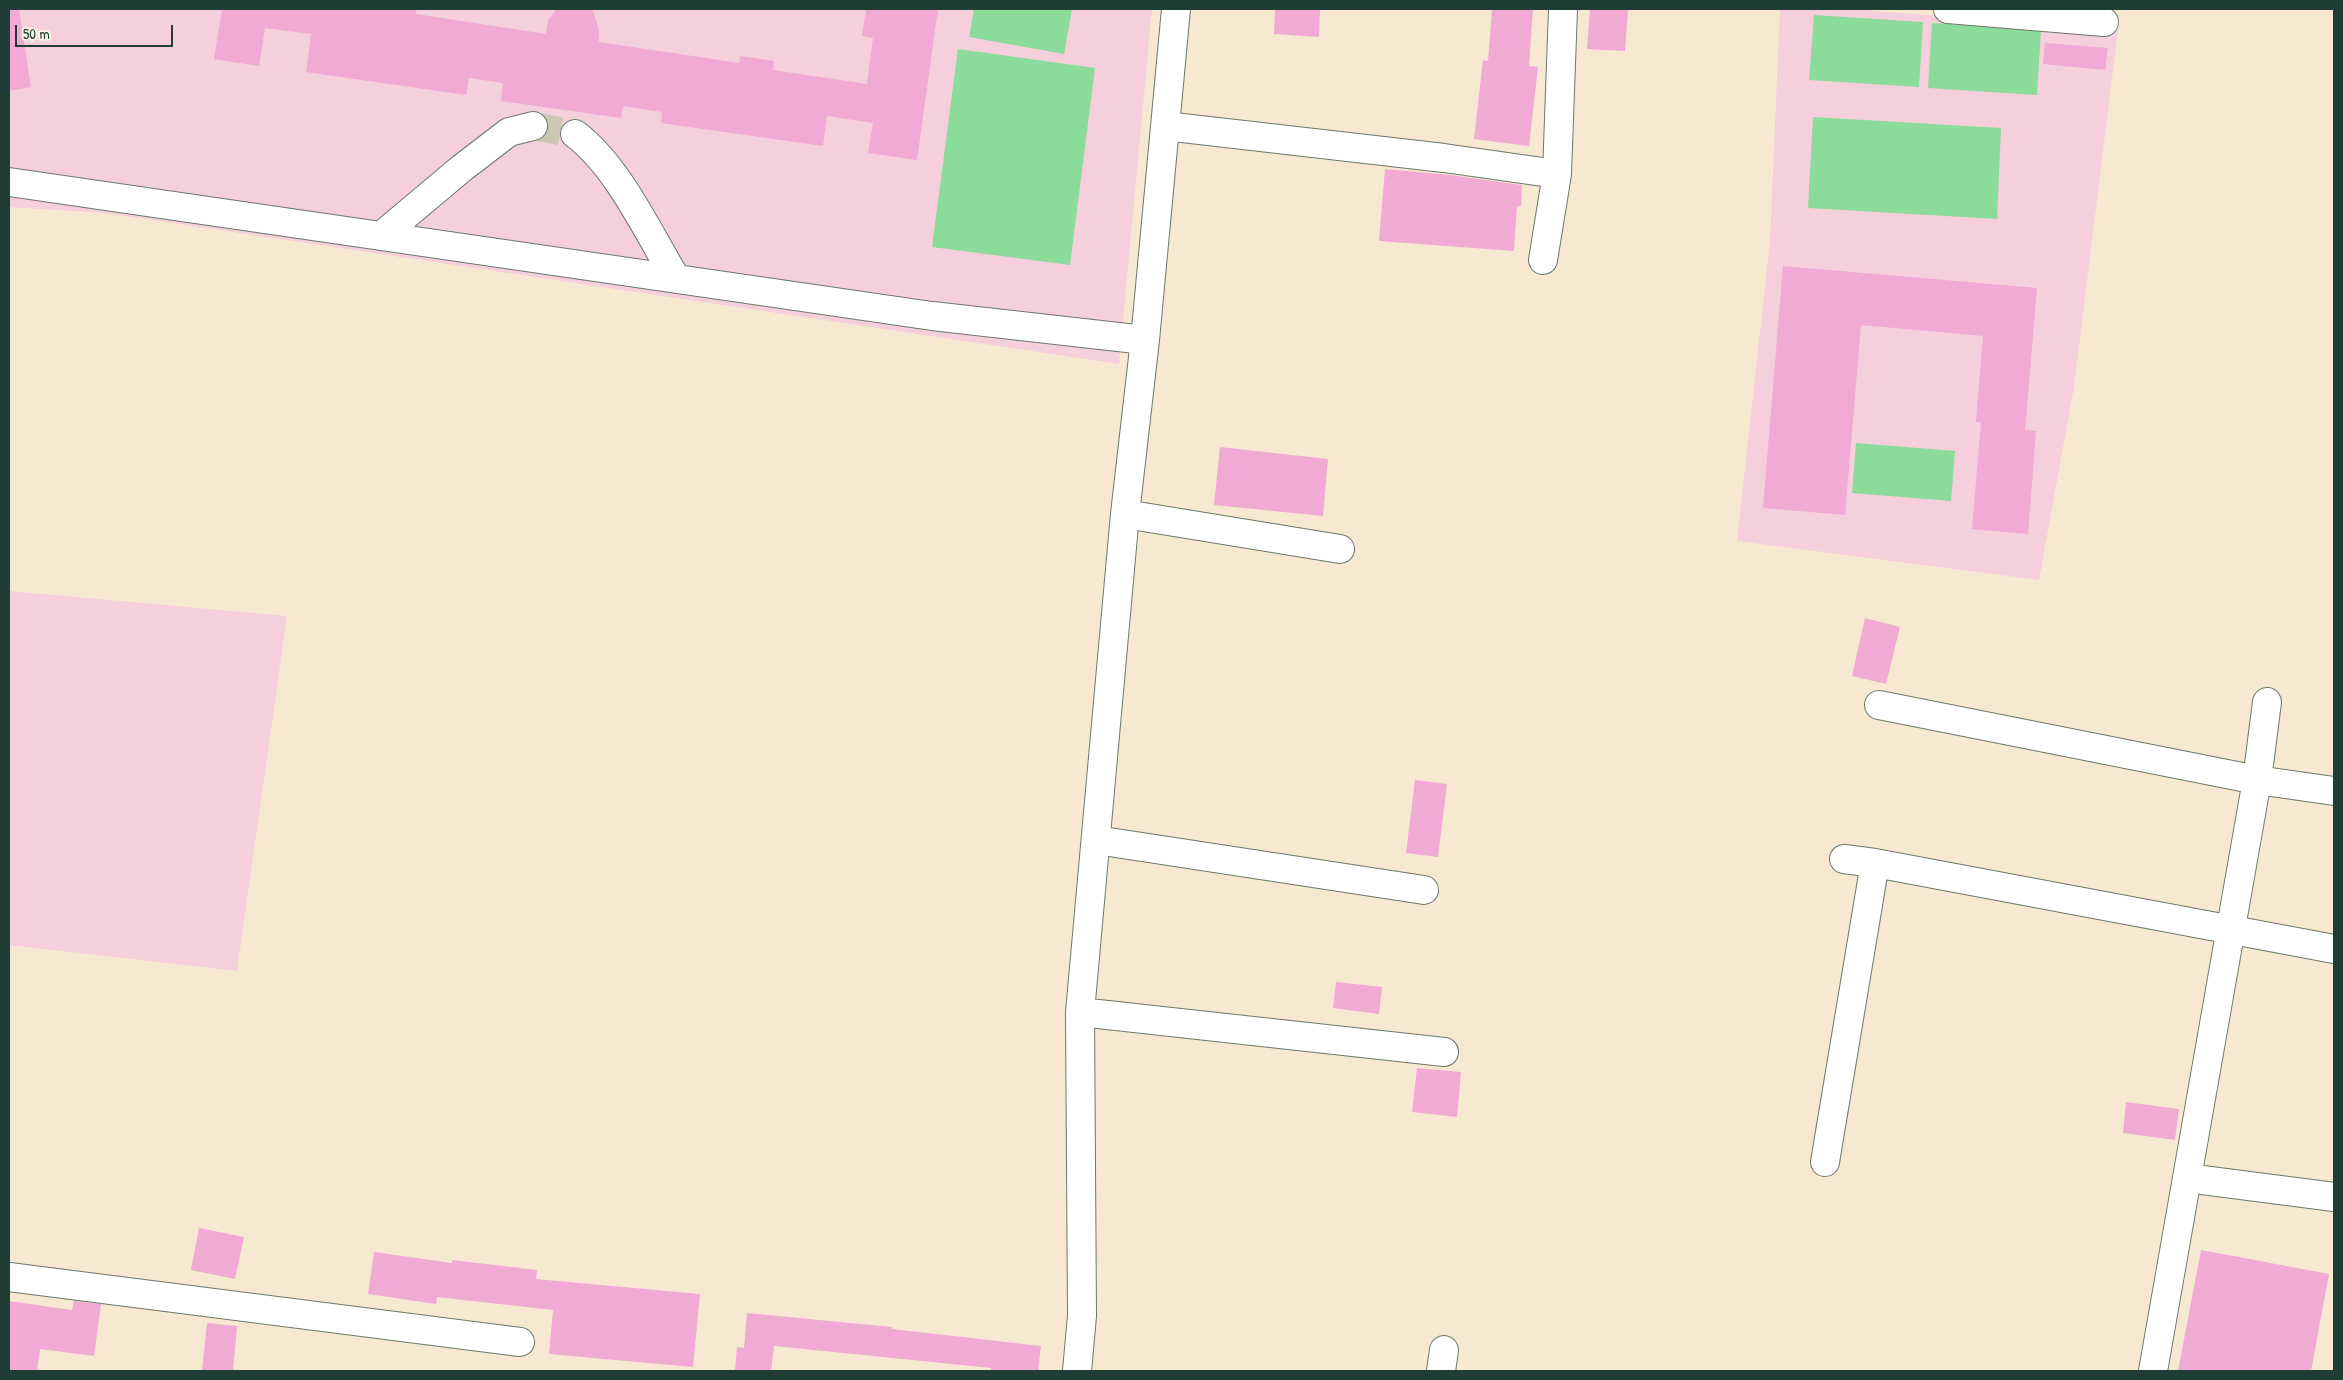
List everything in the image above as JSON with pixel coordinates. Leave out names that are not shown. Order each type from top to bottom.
[{"type":"street","points":[[1077,1371],[1082,1316],[1080,1012],[1125,514],[1145,340],[1176,9]]},
{"type":"street","points":[[1543,260],[1557,174],[1563,9]]},
{"type":"street","points":[[1948,9],[2004,11],[2104,22]]},
{"type":"street","points":[[381,236],[462,168],[509,132],[533,126]]},
{"type":"street","points":[[1165,126],[1444,158],[1557,174]]},
{"type":"street","points":[[575,134],[606,163],[675,277]]},
{"type":"street","points":[[9,182],[675,277],[932,316],[1145,340]]},
{"type":"street","points":[[1125,514],[1340,549]]},
{"type":"street","points":[[2153,1371],[2256,780],[2267,702]]},
{"type":"street","points":[[1879,705],[2256,780],[2334,792]]},
{"type":"street","points":[[1096,840],[1424,890]]},
{"type":"street","points":[[1844,859],[1875,863],[2334,949]]},
{"type":"street","points":[[1825,1162],[1875,863]]},
{"type":"street","points":[[1080,1012],[1444,1052]]},
{"type":"street","points":[[2187,1178],[2334,1197]]},
{"type":"street","points":[[9,1277],[520,1342]]},
{"type":"shaded area","points":[[9,9],[1152,9],[1119,364],[105,213],[9,207]]},
{"type":"shaded area","points":[[1780,9],[1851,9],[2118,30],[2074,387],[2039,580],[1737,541],[1770,241]]},
{"type":"shaded area","points":[[9,591],[287,616],[237,971],[9,945]]},
{"type":"green space","points":[[974,9],[1072,9],[1064,54],[969,37]]},
{"type":"green space","points":[[1814,15],[1923,22],[1919,87],[1809,80]]},
{"type":"green space","points":[[1932,23],[2041,30],[2037,95],[1928,88]]},
{"type":"green space","points":[[958,49],[1095,68],[1070,265],[932,247]]},
{"type":"green space","points":[[1813,117],[2001,128],[1997,219],[1808,208]]},
{"type":"green space","points":[[1856,443],[1955,451],[1951,501],[1852,493]]},
{"type":"building","points":[[9,9],[19,9],[31,87],[9,91]]},
{"type":"building","points":[[222,9],[406,9],[416,10],[416,14],[546,34],[548,20],[557,9],[588,9],[593,11],[599,30],[599,42],[739,63],[740,56],[774,61],[773,70],[867,84],[873,38],[862,36],[866,9],[938,9],[917,160],[868,153],[873,123],[827,116],[823,146],[661,123],[662,112],[623,106],[621,118],[501,101],[503,83],[469,78],[466,95],[306,72],[311,34],[265,28],[259,66],[214,59]]},
{"type":"building","points":[[1275,9],[1320,9],[1319,37],[1274,34]]},
{"type":"building","points":[[1492,9],[1533,9],[1529,66],[1538,67],[1529,146],[1474,139],[1483,60],[1488,61]]},
{"type":"building","points":[[1590,9],[1628,9],[1625,51],[1587,49]]},
{"type":"building","points":[[2045,43],[2108,48],[2105,70],[2043,64]]},
{"type":"building","points":[[1385,169],[1450,175],[1522,185],[1521,206],[1517,206],[1514,251],[1379,241]]},
{"type":"building","points":[[1783,266],[2037,288],[2025,430],[2036,431],[2028,534],[1972,529],[1981,422],[1976,422],[1983,336],[1861,325],[1845,515],[1763,508]]},
{"type":"building","points":[[1220,447],[1328,459],[1323,516],[1214,505]]},
{"type":"building","points":[[1865,618],[1900,627],[1886,684],[1852,676]]},
{"type":"building","points":[[1415,780],[1447,784],[1438,857],[1406,853]]},
{"type":"building","points":[[1336,982],[1382,987],[1379,1014],[1333,1008]]},
{"type":"building","points":[[1417,1068],[1461,1072],[1457,1117],[1412,1112]]},
{"type":"building","points":[[2126,1102],[2179,1109],[2175,1140],[2123,1133]]},
{"type":"building","points":[[199,1228],[244,1237],[235,1279],[191,1270]]},
{"type":"building","points":[[2201,1250],[2329,1274],[2311,1371],[2178,1371]]},
{"type":"building","points":[[374,1252],[452,1263],[452,1260],[537,1270],[536,1279],[700,1294],[693,1367],[549,1354],[553,1310],[437,1297],[436,1304],[368,1294]]},
{"type":"building","points":[[9,1301],[72,1310],[74,1301],[101,1304],[94,1356],[40,1349],[37,1371],[9,1371]]},
{"type":"building","points":[[747,1313],[892,1327],[892,1329],[1041,1346],[1038,1371],[991,1371],[991,1368],[774,1346],[771,1371],[735,1371],[737,1347],[744,1348]]},
{"type":"building","points":[[207,1323],[237,1326],[233,1371],[202,1371]]},
{"type":"tunnel","points":[[533,126],[575,134]]}]
